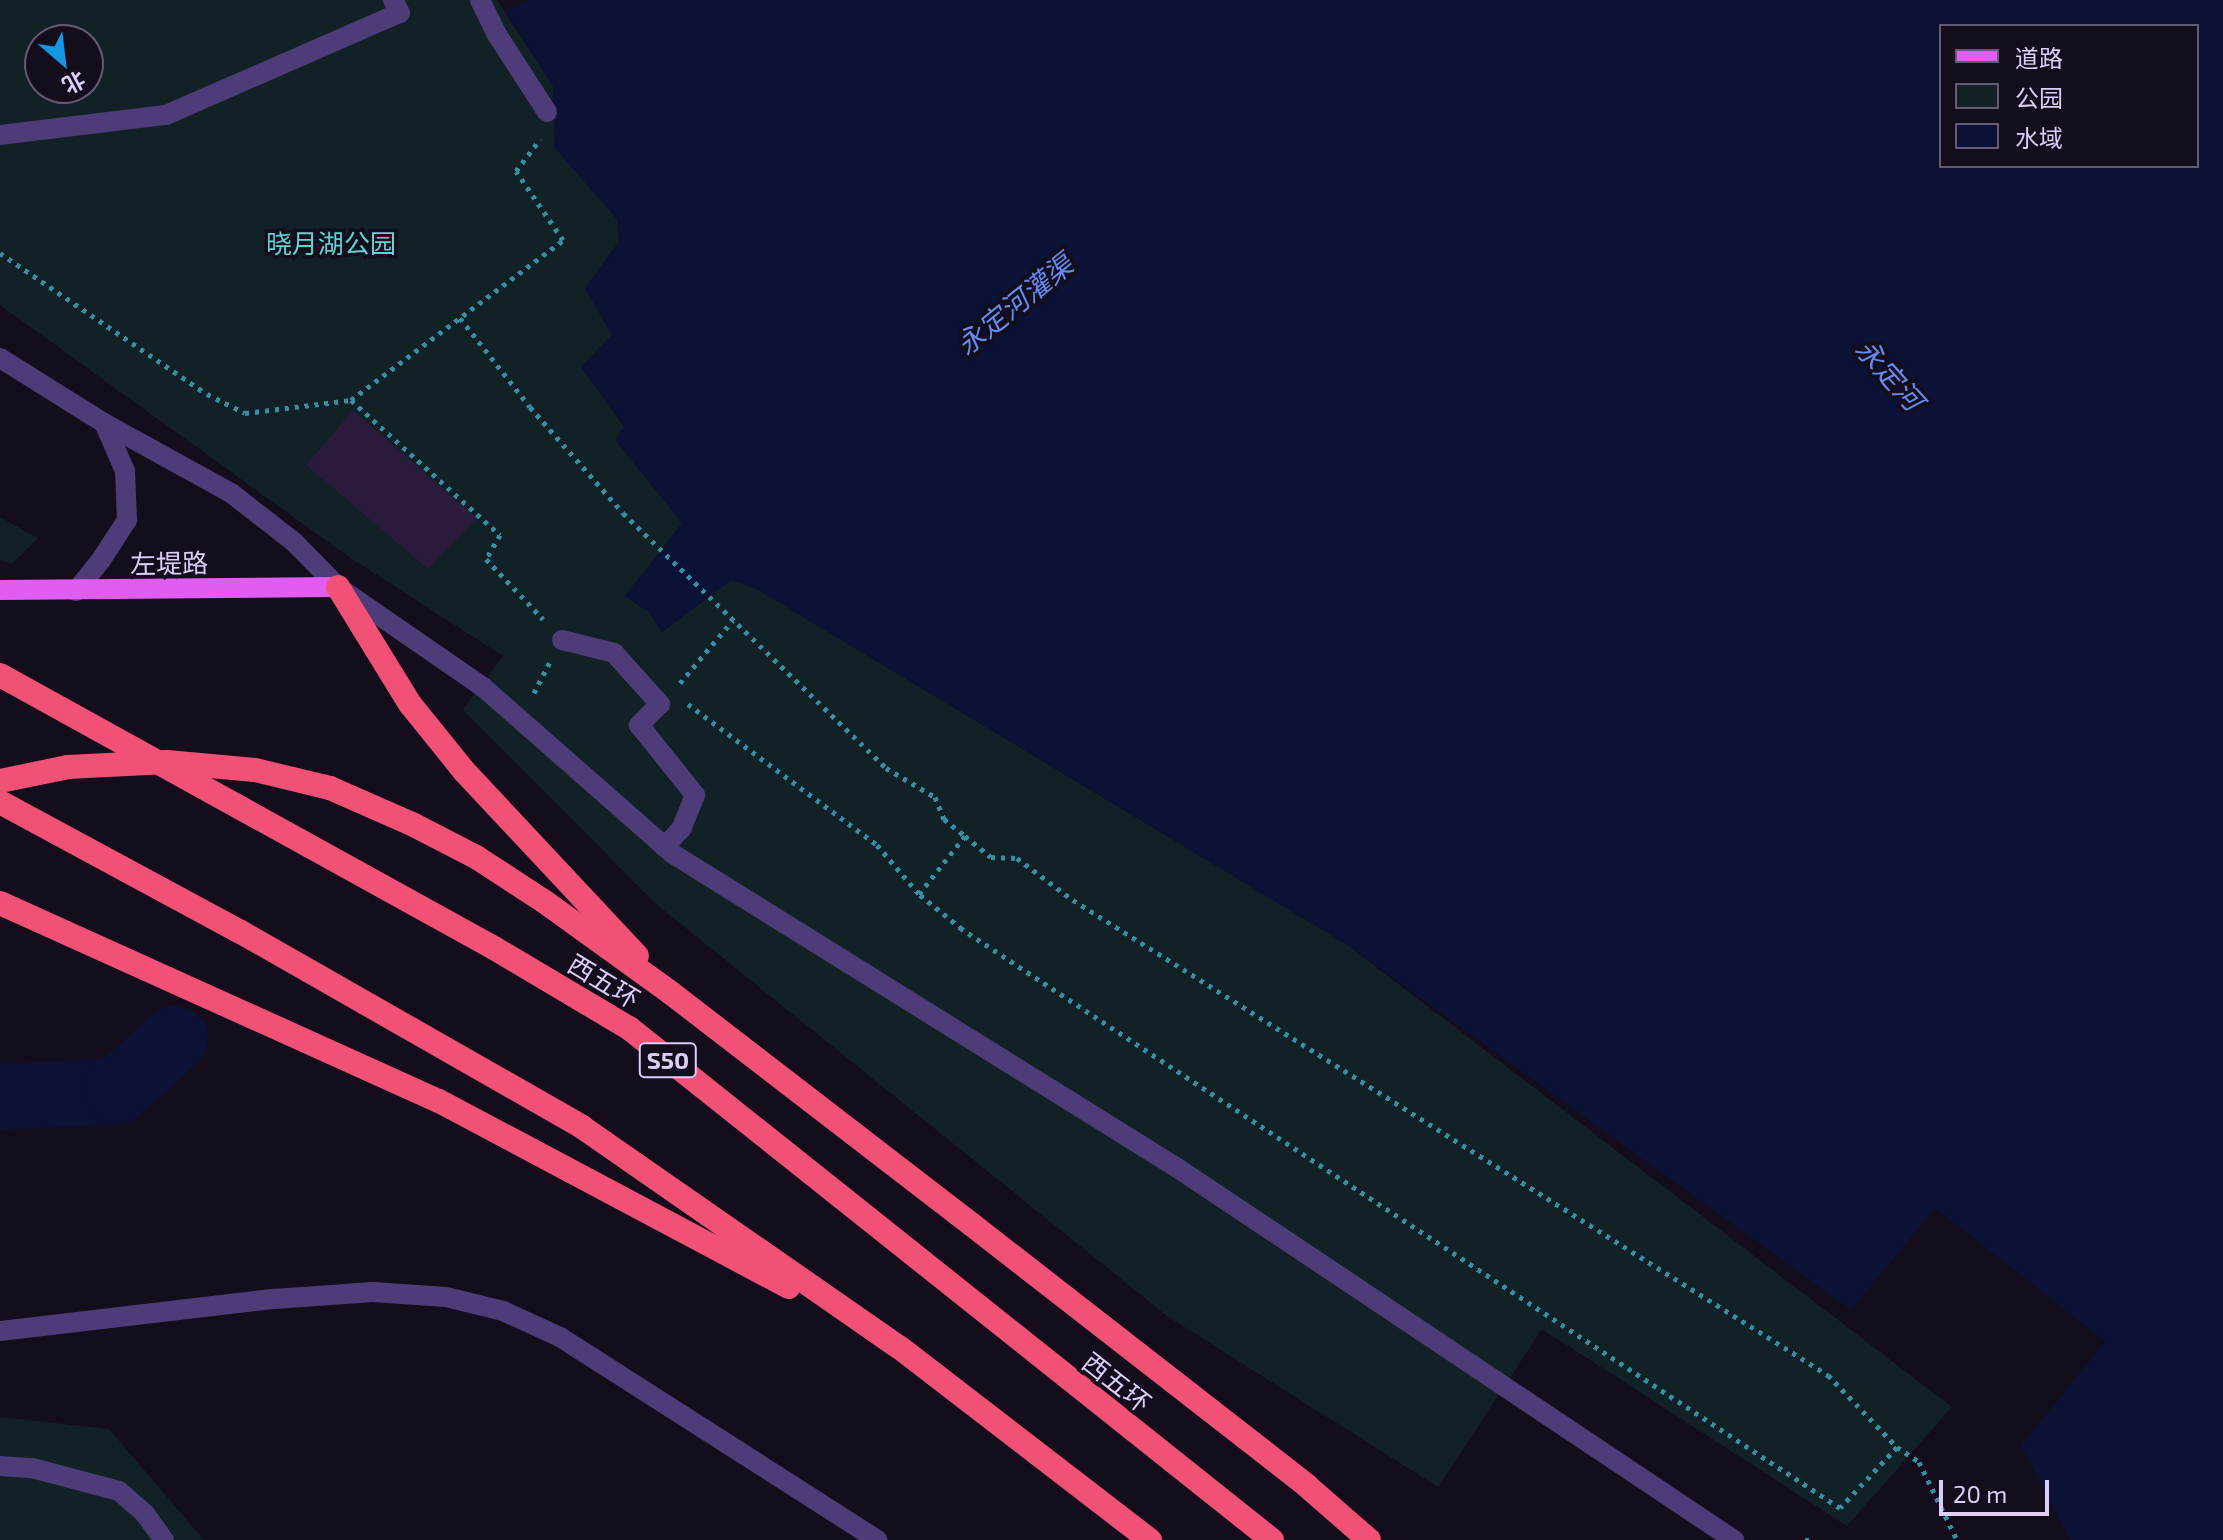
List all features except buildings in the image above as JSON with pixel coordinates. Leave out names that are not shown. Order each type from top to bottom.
[{"type":"highway","points":[[338,587],[410,704],[464,771],[671,993]]},
{"type":"highway","name":"西五环","points":[[0,675],[494,948],[629,1028],[1272,1540]]},
{"type":"highway","points":[[0,781],[68,767],[167,762],[255,770],[330,788],[412,824],[476,857],[671,993],[1282,1466],[1369,1540]]},
{"type":"highway","points":[[0,802],[239,931],[582,1127],[899,1347],[1150,1540]]},
{"type":"highway","points":[[0,903],[439,1101],[565,1165],[899,1347]]},
{"type":"main road","name":"左堤路","points":[[0,590],[338,587]]},
{"type":"street","points":[[0,135],[166,115],[400,13],[393,0]]},
{"type":"street","points":[[480,0],[496,33],[547,112]]},
{"type":"street","points":[[0,358],[104,423],[231,493],[294,542],[338,587],[483,687],[664,847],[1179,1169],[1734,1540]]},
{"type":"street","points":[[76,591],[127,520],[125,471],[104,423]]},
{"type":"street","points":[[562,640],[614,653],[666,698],[639,725],[695,795],[682,828],[664,847]]},
{"type":"street","points":[[0,1331],[274,1299],[373,1292],[446,1297],[503,1311],[560,1337],[878,1540]]},
{"type":"street","points":[[0,1466],[32,1468],[119,1491],[145,1514],[164,1540]]},
{"type":"path","points":[[0,253],[207,394],[245,413],[351,400],[563,240],[516,171],[546,131],[547,112]]},
{"type":"path","points":[[460,318],[530,407],[654,543],[886,768],[935,797],[944,819],[991,857],[1017,858],[1073,900],[1828,1375],[1897,1447],[1919,1462],[1957,1540]]},
{"type":"path","points":[[351,400],[500,535],[486,559],[562,640],[528,704],[509,713]]},
{"type":"path","points":[[733,620],[666,698],[877,845],[919,894],[962,929],[1840,1508],[1897,1447]]},
{"type":"path","points":[[919,894],[965,836]]},
{"type":"green space","name":"晓月湖公园","points":[[0,0],[497,0],[553,86],[555,147],[617,219],[619,242],[585,288],[612,335],[581,367],[624,427],[616,441],[683,523],[625,596],[649,612],[662,632],[731,579],[757,589],[1346,944],[1952,1407],[1847,1526],[1542,1329],[1438,1487],[1167,1316],[656,904],[463,710],[503,656],[346,555],[0,305]]},
{"type":"green space","points":[[0,517],[38,538],[12,564],[0,560]]},
{"type":"green space","points":[[0,1417],[109,1429],[204,1540],[0,1540]]},
{"type":"water","name":"永定河","points":[[528,0],[2223,0],[2223,1540],[2070,1540],[2011,1426],[1346,944],[757,589],[731,580],[662,632],[649,612],[625,596],[682,523],[615,440],[624,426],[581,367],[612,335],[585,288],[619,242],[617,219],[554,147],[553,86],[505,11]]},
{"type":"pier","points":[[1935,1208],[2105,1341],[2021,1446],[2008,1429],[1851,1310]]},
{"type":"waterway","name":"永定河灌渠","points":[[0,1097],[117,1091],[175,1039]]}]
